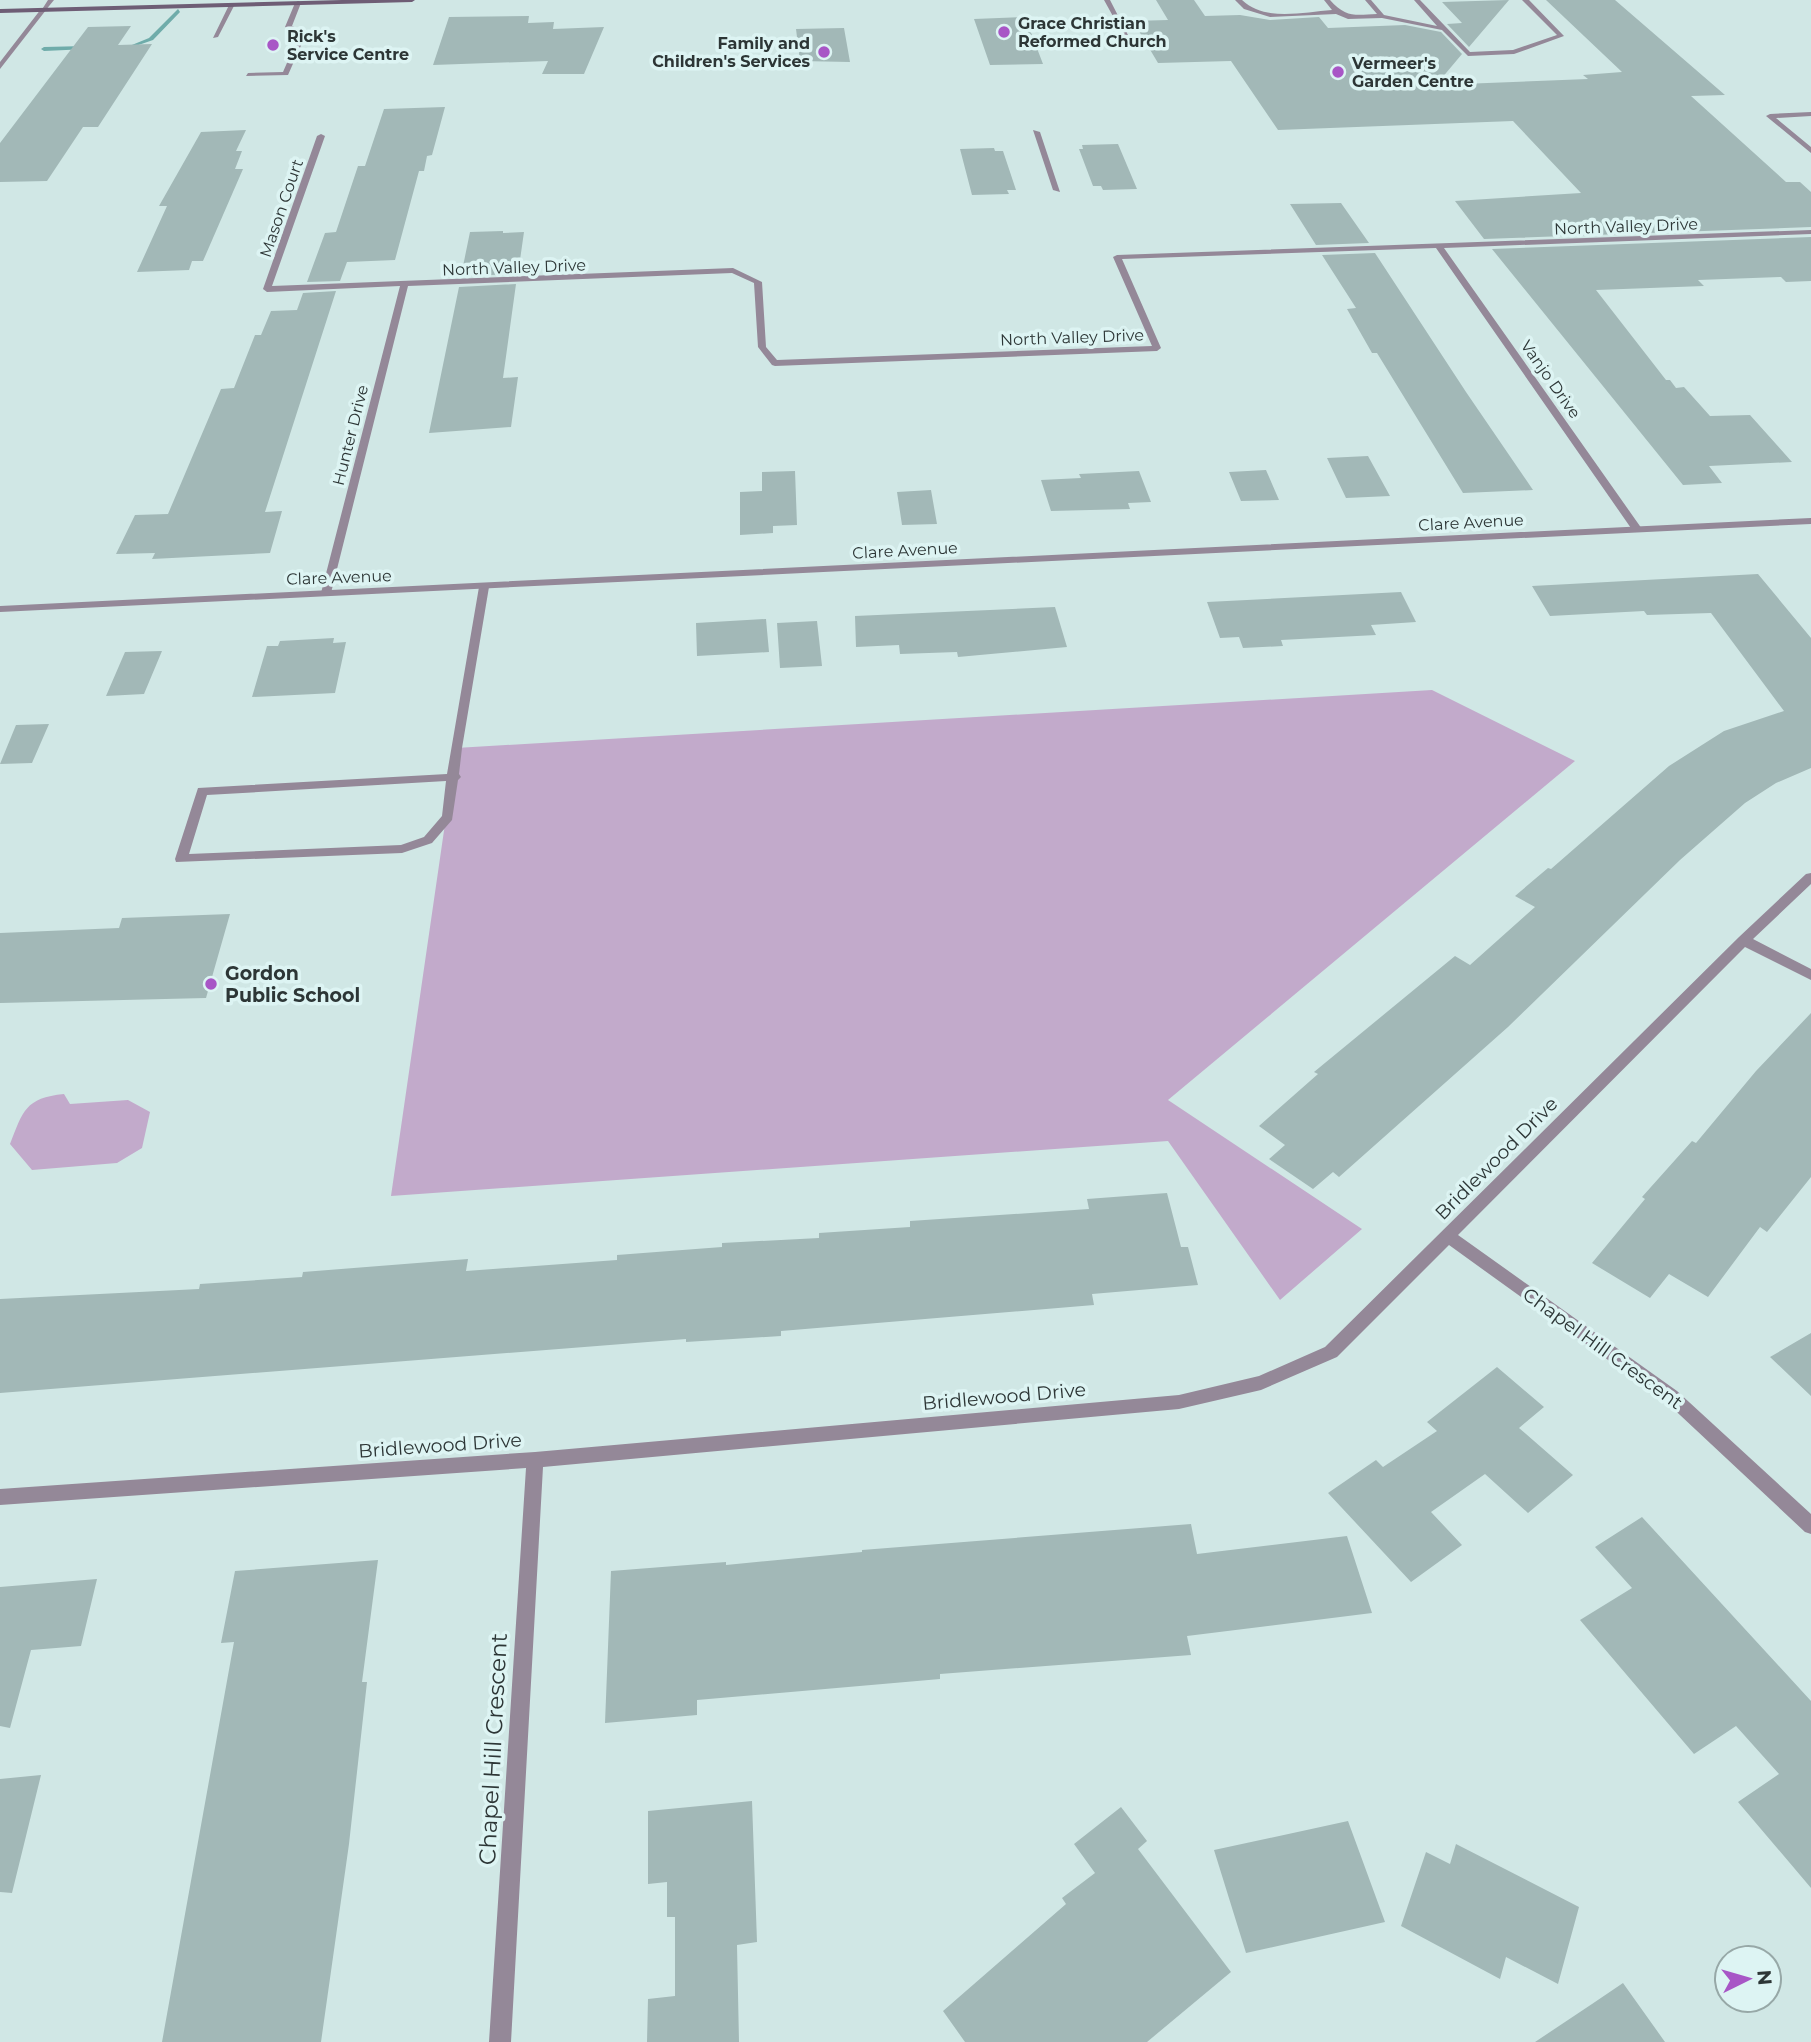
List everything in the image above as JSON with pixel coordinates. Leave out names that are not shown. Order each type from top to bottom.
[{"type":"main road","points":[[0,11],[412,0]]},
{"type":"street","points":[[0,66],[51,0]]},
{"type":"street","points":[[1107,0],[1128,38]]},
{"type":"street","points":[[1238,0],[1244,9],[1266,14],[1337,12]]},
{"type":"street","points":[[1327,0],[1337,12],[1348,17],[1381,16],[1444,29]]},
{"type":"street","points":[[1368,0],[1381,16]]},
{"type":"street","points":[[1417,0],[1468,54],[1514,52],[1561,36],[1525,0]]},
{"type":"street","points":[[248,75],[286,74],[304,32],[288,27],[298,3]]},
{"type":"street","points":[[215,37],[232,4]]},
{"type":"street","points":[[1811,114],[1770,116],[1811,151]]},
{"type":"street","points":[[1036,132],[1057,190]]},
{"type":"street","name":"Mason Court","points":[[267,289],[321,136]]},
{"type":"street","name":"North Valley Drive","points":[[267,289],[733,270],[758,282],[761,347],[775,363],[787,363],[1157,348],[1117,257],[1811,232]]},
{"type":"street","name":"Vanjo Drive","points":[[1439,247],[1637,529]]},
{"type":"street","name":"Hunter Drive","points":[[326,593],[404,285]]},
{"type":"street","name":"Clare Avenue","points":[[0,609],[1811,521]]},
{"type":"street","points":[[455,777],[202,791],[181,859],[402,849],[428,839],[448,817],[455,777],[456,748],[484,587]]},
{"type":"street","name":"Bridlewood Drive","points":[[0,1497],[535,1460],[1179,1402],[1261,1383],[1331,1352],[1744,940],[1811,877]]},
{"type":"street","points":[[1744,940],[1811,975]]},
{"type":"street","name":"Chapel Hill Crescent","points":[[1448,1236],[1671,1396],[1811,1526]]},
{"type":"street","name":"Chapel Hill Crescent","points":[[500,2042],[535,1460]]},
{"type":"shaded area","points":[[1432,690],[1575,761],[1168,1100],[1362,1229],[1280,1300],[1168,1141],[391,1196],[456,748]]},
{"type":"shaded area","points":[[64,1094],[70,1104],[128,1100],[150,1112],[142,1148],[117,1163],[32,1170],[10,1144],[18,1123],[33,1103]]},
{"type":"building","points":[[1156,0],[1194,0],[1205,16],[1240,15],[1270,20],[1319,17],[1328,28],[1405,25],[1441,32],[1462,54],[1436,85],[1588,79],[1583,75],[1622,72],[1546,0],[1615,0],[1725,95],[1691,96],[1786,182],[1800,182],[1811,192],[1811,227],[1484,239],[1455,201],[1581,193],[1513,121],[1278,130],[1231,61],[1158,63],[1133,21],[1168,20]]},
{"type":"building","points":[[1509,0],[1469,47],[1447,24],[1462,23],[1442,2]]},
{"type":"building","points":[[529,16],[528,23],[554,22],[553,29],[604,27],[584,74],[542,74],[548,61],[433,65],[449,17]]},
{"type":"building","name":"Grace Christian Reformed Church","points":[[1025,17],[1043,64],[990,65],[974,19]]},
{"type":"building","points":[[131,26],[118,45],[152,44],[98,127],[83,127],[47,181],[0,182],[0,143],[88,27]]},
{"type":"building","name":"Family and Children's Services","points":[[844,28],[850,62],[800,61],[796,29]]},
{"type":"building","points":[[445,107],[432,155],[427,156],[424,171],[419,171],[395,260],[347,262],[340,281],[307,282],[325,233],[336,232],[358,166],[365,166],[384,109]]},
{"type":"building","points":[[246,130],[236,151],[242,151],[235,169],[243,169],[203,261],[192,261],[189,270],[137,272],[167,206],[159,206],[201,132]]},
{"type":"building","points":[[1118,144],[1137,189],[1103,190],[1101,186],[1093,186],[1079,149],[1083,149],[1082,145]]},
{"type":"building","points":[[994,148],[995,151],[1003,151],[1016,190],[1007,190],[1009,194],[972,195],[960,149]]},
{"type":"building","points":[[1341,203],[1369,243],[1316,245],[1290,204]]},
{"type":"building","points":[[470,232],[524,232],[518,274],[461,276]]},
{"type":"building","points":[[1811,237],[1811,281],[1786,282],[1781,277],[1698,280],[1704,286],[1596,290],[1666,380],[1670,380],[1676,388],[1684,387],[1710,416],[1750,415],[1792,462],[1709,466],[1722,483],[1683,485],[1492,249]]},
{"type":"building","points":[[1375,253],[1533,490],[1463,493],[1377,353],[1372,353],[1347,309],[1356,308],[1322,255]]},
{"type":"building","points":[[516,284],[503,378],[518,377],[511,427],[429,433],[459,287]]},
{"type":"building","points":[[336,291],[265,512],[282,511],[270,553],[152,559],[155,553],[116,554],[135,515],[168,514],[221,389],[234,388],[255,335],[261,335],[271,311],[297,310],[303,293]]},
{"type":"building","points":[[1368,456],[1390,496],[1346,498],[1327,458]]},
{"type":"building","points":[[1266,470],[1279,500],[1241,501],[1229,472]]},
{"type":"building","points":[[795,471],[797,525],[773,526],[773,533],[740,535],[740,492],[762,491],[762,472]]},
{"type":"building","points":[[1139,471],[1151,502],[1128,503],[1130,509],[1051,511],[1041,480],[1081,478],[1079,474]]},
{"type":"building","points":[[931,490],[937,524],[902,525],[897,492]]},
{"type":"building","points":[[1758,574],[1811,638],[1811,768],[1776,783],[1745,803],[1680,860],[1508,1027],[1339,1177],[1333,1172],[1313,1189],[1269,1159],[1285,1145],[1259,1126],[1318,1074],[1314,1072],[1455,956],[1470,965],[1535,907],[1515,896],[1548,868],[1551,869],[1669,766],[1724,731],[1784,711],[1711,613],[1647,615],[1644,611],[1550,616],[1532,586]]},
{"type":"building","points":[[1401,592],[1416,622],[1371,625],[1376,635],[1281,640],[1283,646],[1243,648],[1239,637],[1220,638],[1207,602]]},
{"type":"building","points":[[1055,607],[1067,647],[958,657],[957,652],[900,654],[899,645],[856,647],[855,616]]},
{"type":"building","points":[[766,619],[769,652],[697,656],[696,623]]},
{"type":"building","points":[[817,621],[822,666],[780,668],[777,623]]},
{"type":"building","points":[[334,638],[333,643],[346,642],[335,693],[252,697],[267,646],[278,646],[280,641]]},
{"type":"building","points":[[162,651],[144,694],[106,696],[125,652]]},
{"type":"building","points":[[49,724],[32,763],[0,764],[16,725]]},
{"type":"building","points":[[230,914],[206,998],[0,1003],[0,933],[119,928],[122,918]]},
{"type":"building","points":[[1811,1013],[1811,1177],[1767,1232],[1760,1227],[1708,1297],[1669,1274],[1650,1298],[1592,1263],[1645,1199],[1642,1197],[1692,1141],[1696,1143],[1756,1071]]},
{"type":"building","points":[[1167,1193],[1181,1247],[1188,1247],[1198,1285],[1092,1294],[1094,1305],[781,1331],[781,1336],[686,1342],[686,1339],[0,1393],[0,1299],[199,1289],[200,1284],[302,1277],[303,1272],[468,1259],[466,1271],[617,1260],[617,1255],[722,1247],[722,1243],[819,1238],[819,1233],[910,1227],[910,1221],[1089,1209],[1087,1199]]},
{"type":"building","points":[[1811,1333],[1811,1396],[1770,1357]]},
{"type":"building","points":[[1497,1367],[1544,1407],[1519,1428],[1573,1475],[1528,1513],[1485,1474],[1431,1512],[1462,1545],[1411,1582],[1328,1493],[1376,1460],[1383,1467],[1437,1431],[1427,1422]]},
{"type":"building","points":[[1642,1517],[1811,1701],[1811,1888],[1738,1802],[1779,1774],[1736,1726],[1694,1754],[1580,1620],[1632,1588],[1595,1547]]},
{"type":"building","points":[[1191,1524],[1197,1554],[1347,1536],[1372,1613],[1187,1636],[1191,1655],[940,1674],[940,1679],[697,1700],[697,1715],[605,1723],[611,1571],[726,1562],[726,1565],[862,1550]]},
{"type":"building","points":[[378,1560],[362,1682],[367,1682],[349,1844],[321,2042],[162,2042],[234,1642],[221,1643],[235,1571]]},
{"type":"building","points":[[97,1579],[81,1646],[31,1650],[10,1728],[0,1726],[0,1587]]},
{"type":"building","points":[[41,1775],[12,1893],[0,1892],[0,1779]]},
{"type":"building","points":[[752,1801],[757,1942],[737,1945],[739,2042],[647,2042],[648,1999],[675,1996],[675,1917],[667,1917],[667,1882],[648,1884],[648,1811]]},
{"type":"building","points":[[1121,1807],[1147,1841],[1138,1849],[1231,1972],[1147,2042],[965,2042],[943,2011],[1066,1904],[1062,1898],[1095,1873],[1074,1844]]},
{"type":"building","points":[[1348,1821],[1385,1922],[1246,1953],[1214,1850]]},
{"type":"building","points":[[1456,1844],[1579,1907],[1558,1984],[1506,1957],[1500,1979],[1401,1926],[1426,1852],[1450,1864]]},
{"type":"building","points":[[1623,1983],[1665,2042],[1535,2042],[1592,2004]]},
{"type":"waterway","points":[[129,48],[151,39],[178,11]]},
{"type":"waterway","points":[[44,49],[86,48]]},
{"type":"place","name":"Grace Christian Reformed Church","points":[[1004,32]]},
{"type":"place","name":"Rick's Service Centre","points":[[273,45]]},
{"type":"place","name":"Family and Children's Services","points":[[824,52]]},
{"type":"place","name":"Vermeer's Garden Centre","points":[[1338,72]]},
{"type":"place","name":"Gordon Public School","points":[[211,984]]}]
